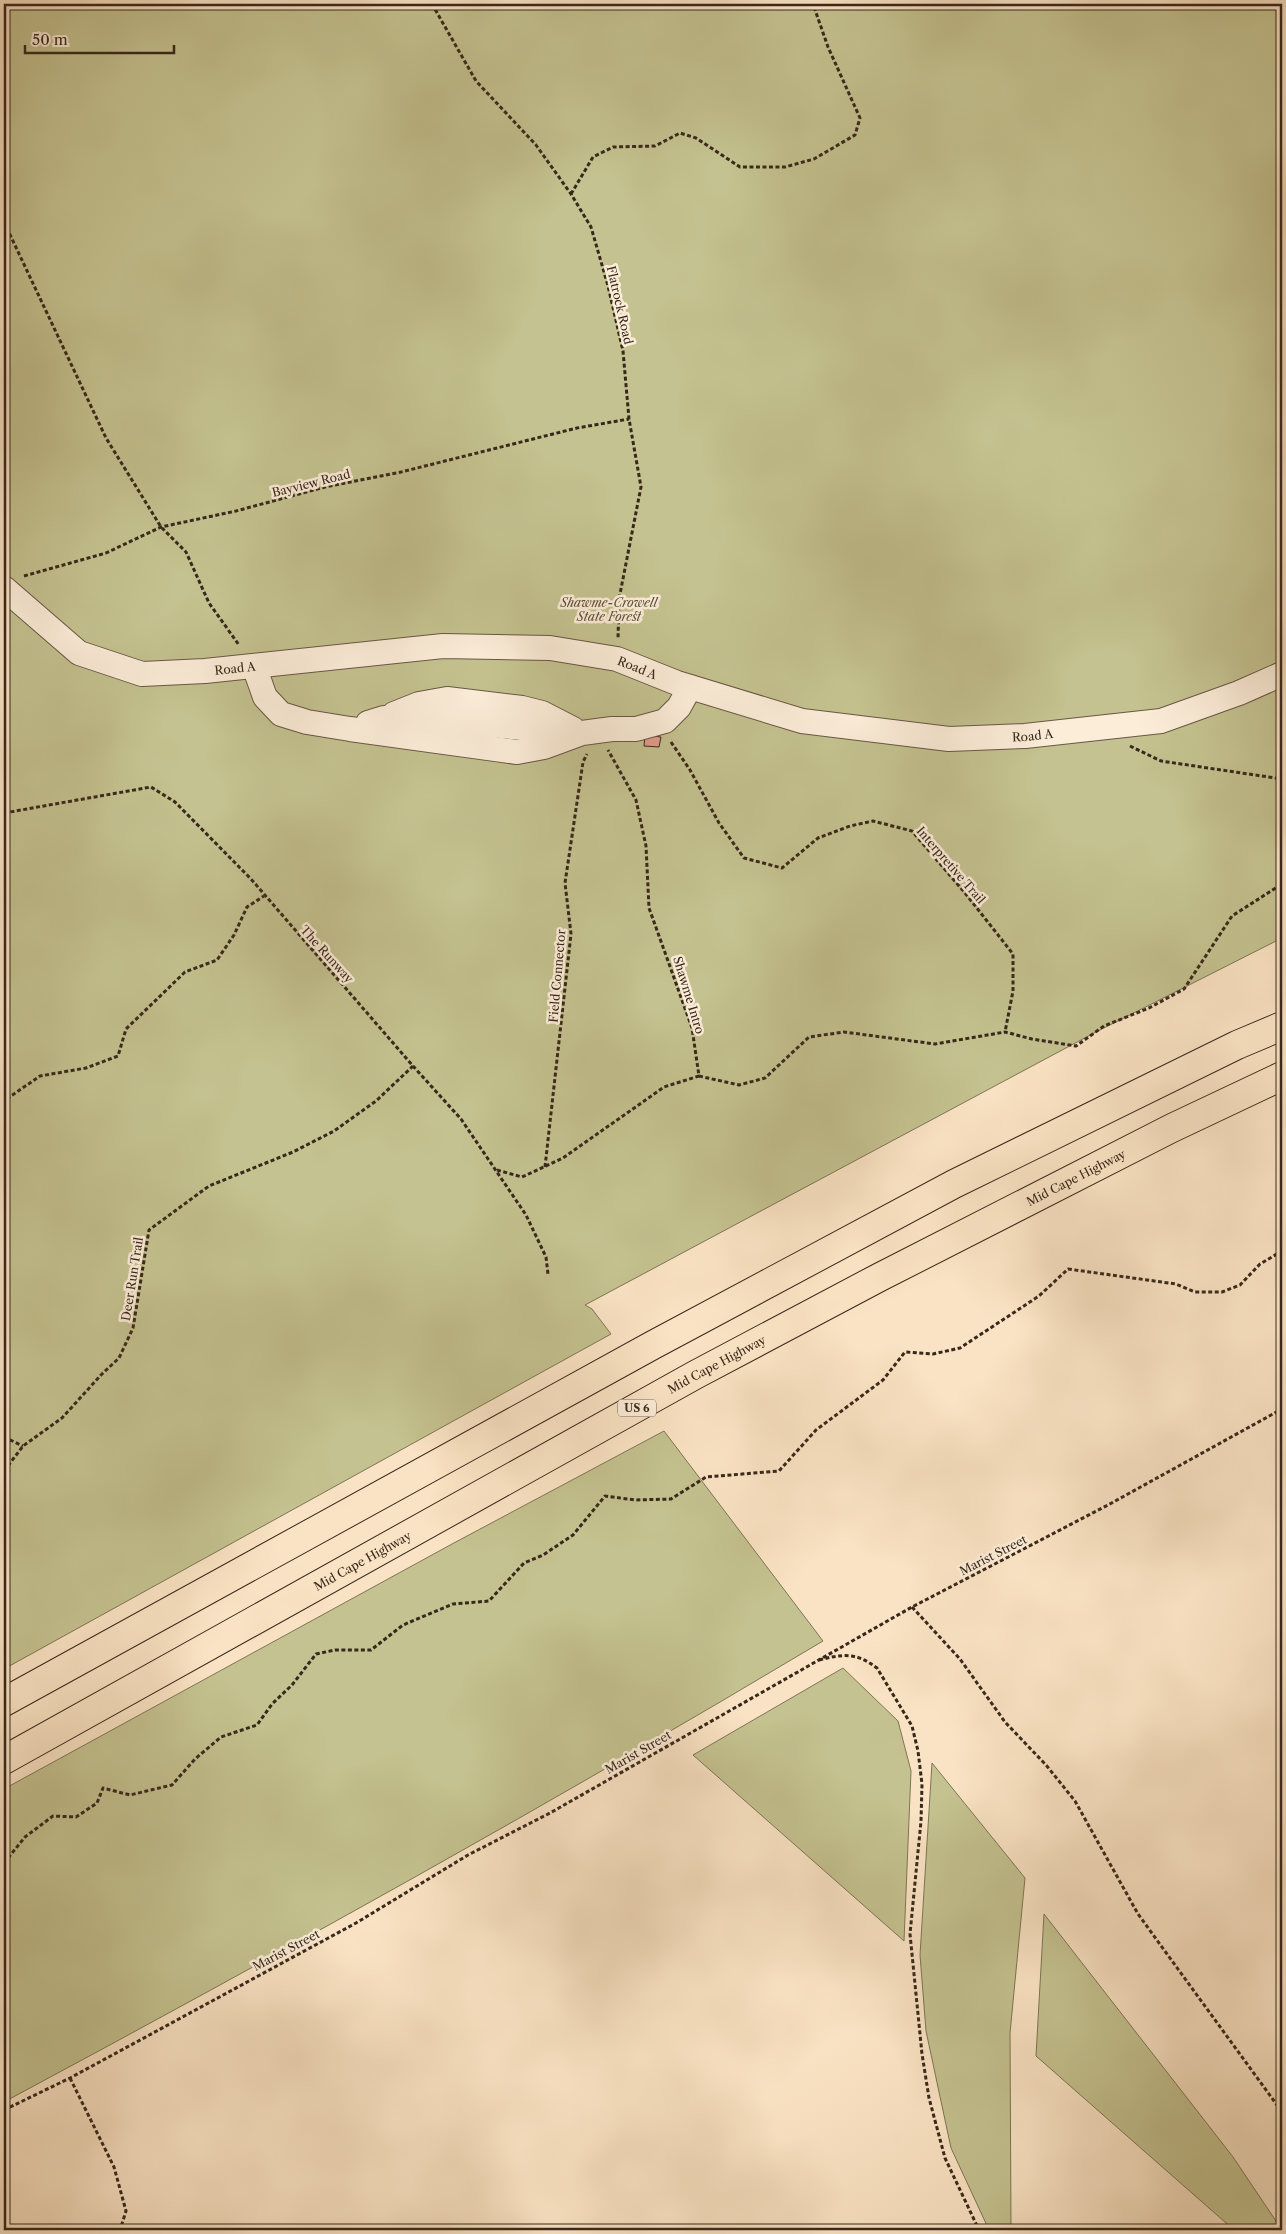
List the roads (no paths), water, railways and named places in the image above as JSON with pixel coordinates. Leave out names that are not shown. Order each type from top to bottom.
[{"type":"highway","points":[[4,1702],[653,1345],[954,1184],[1237,1045],[1282,1026]]},
{"type":"highway","name":"Mid Cape Highway","points":[[4,1760],[695,1375],[907,1263],[1172,1128],[1282,1076]]},
{"type":"lane","name":"Road A","points":[[12,582],[79,653],[142,674],[205,671],[443,646],[550,648],[617,660],[690,687],[802,721],[949,739],[1025,736],[1161,721],[1239,694],[1282,674]]},
{"type":"lane","points":[[254,666],[265,697],[281,714],[307,722],[517,752],[544,748],[590,732]]},
{"type":"lane","points":[[350,729],[384,718],[590,732],[636,729],[665,721],[679,707],[690,687]]},
{"type":"park label","name":"Shawme-Crowell State Forest","points":[[609,609]]}]
